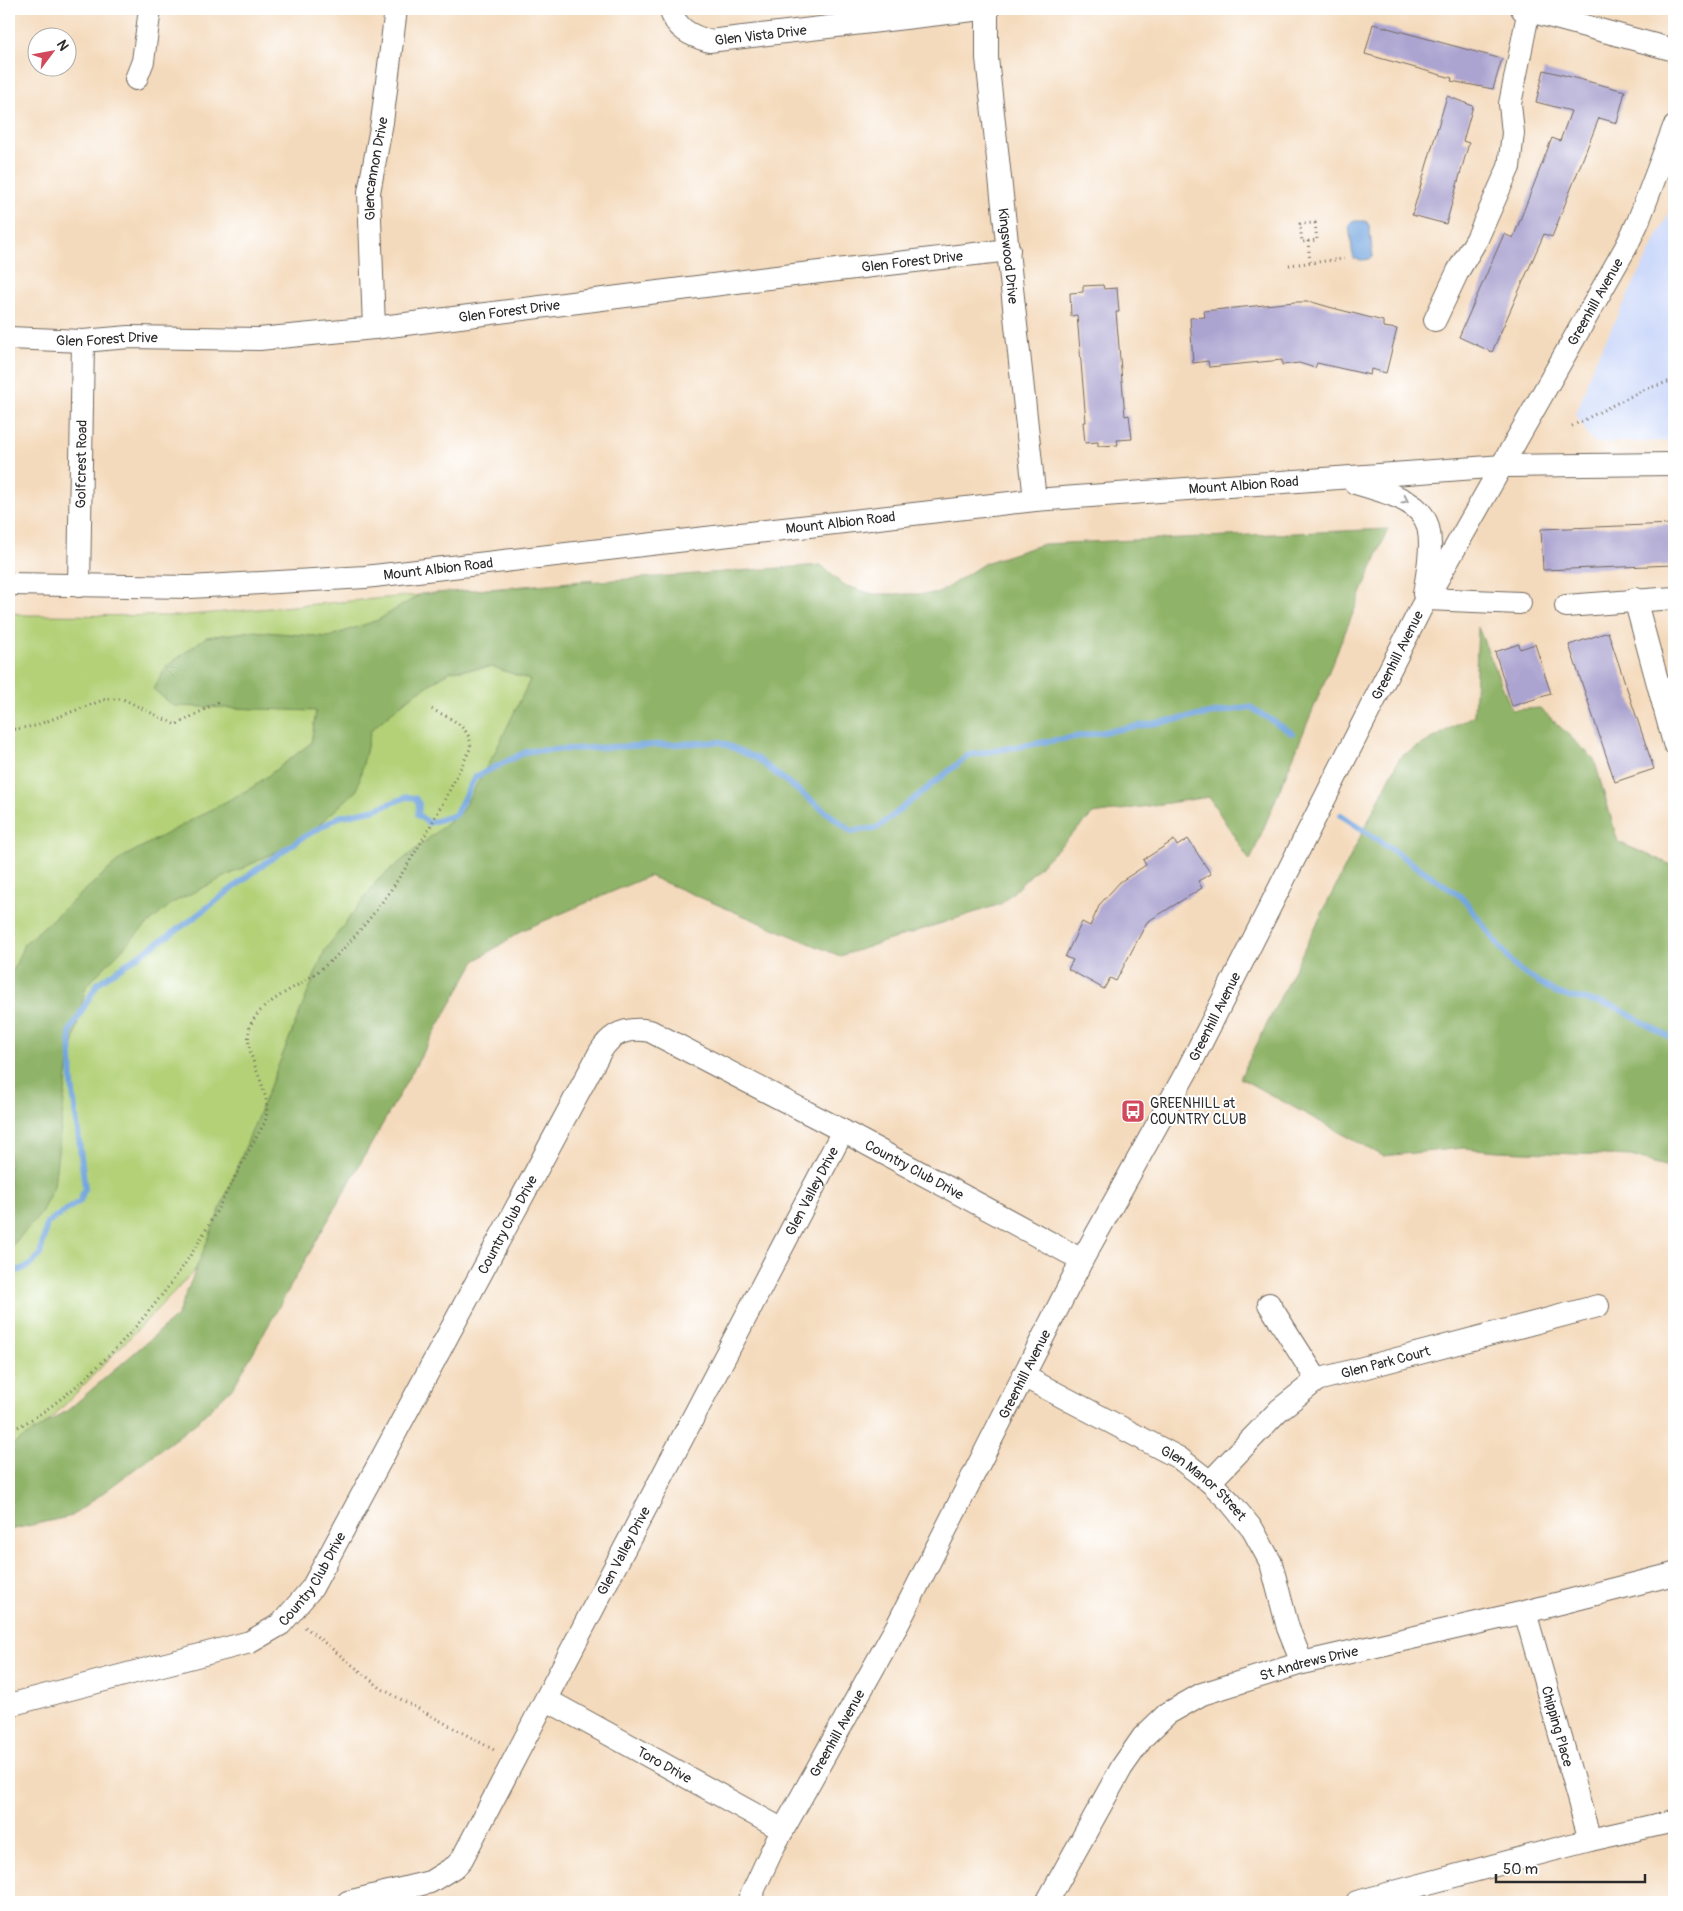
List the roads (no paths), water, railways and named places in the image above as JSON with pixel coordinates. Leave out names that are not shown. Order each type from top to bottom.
[{"type":"street","points":[[136,78],[143,61],[150,9]]},
{"type":"street","name":"Glencannon Drive","points":[[374,328],[369,192],[382,122],[396,9]]},
{"type":"street","name":"Glen Vista Drive","points":[[670,9],[672,16],[688,35],[709,41],[982,9]]},
{"type":"street","name":"Kingswood Drive","points":[[987,9],[987,58],[1010,250],[1035,500]]},
{"type":"street","points":[[1435,320],[1476,239],[1509,167],[1513,133],[1510,104],[1527,9],[1674,50]]},
{"type":"street","name":"Greenhill Avenue","points":[[748,1902],[782,1830],[898,1624],[1082,1260],[1188,1069],[1424,603],[1626,247],[1673,134]]},
{"type":"street","name":"Glen Forest Drive","points":[[9,338],[83,341],[129,337],[259,339],[374,328],[768,278],[1010,250]]},
{"type":"street","name":"Golfcrest Road","points":[[79,586],[83,341]]},
{"type":"street","name":"Mount Albion Road","points":[[9,584],[190,587],[365,577],[1035,500],[1503,466],[1674,464]]},
{"type":"street","points":[[1342,479],[1394,494],[1412,503],[1421,513],[1430,532],[1429,564],[1424,603],[1520,603]]},
{"type":"street","points":[[1566,606],[1635,599],[1674,598]]},
{"type":"street","points":[[1635,599],[1674,744]]},
{"type":"street","name":"Country Club Drive","points":[[9,1705],[250,1642],[281,1624],[290,1615],[312,1588],[607,1040],[625,1030],[638,1028],[650,1031],[843,1131],[1082,1260]]},
{"type":"street","name":"Glen Valley Drive","points":[[348,1902],[430,1882],[456,1866],[514,1761],[843,1131]]},
{"type":"street","points":[[1269,1304],[1317,1380]]},
{"type":"street","name":"Glen Park Court","points":[[1210,1482],[1279,1410],[1317,1380],[1598,1306]]},
{"type":"street","name":"Glen Manor Street","points":[[1023,1376],[1179,1458],[1210,1482],[1231,1503],[1253,1530],[1271,1563],[1288,1628],[1302,1662]]},
{"type":"street","name":"St Andrews Drive","points":[[1047,1902],[1122,1767],[1143,1737],[1161,1720],[1202,1694],[1302,1662],[1525,1612],[1674,1574]]},
{"type":"street","name":"Chipping Place","points":[[1525,1612],[1590,1840]]},
{"type":"street","name":"Toro Drive","points":[[546,1700],[782,1830]]},
{"type":"street","points":[[1356,1902],[1590,1840],[1674,1821]]},
{"type":"water","points":[[1352,221],[1366,221],[1369,225],[1373,256],[1369,259],[1353,258],[1349,225]]},
{"type":"waterway","points":[[9,1275],[30,1265],[40,1255],[47,1223],[80,1201],[85,1188],[72,1084],[70,1031],[98,983],[187,923],[264,864],[302,838],[339,817],[376,809],[407,797],[415,798],[419,804],[418,815],[429,823],[455,815],[475,777],[528,751],[720,742],[756,758],[851,831],[877,828],[969,755],[1250,707],[1292,733]]},
{"type":"waterway","points":[[1341,815],[1462,897],[1516,968],[1558,994],[1614,1006],[1674,1040]]},
{"type":"place","name":"GREENHILL at COUNTRY CLUB","points":[[1133,1111]]}]
